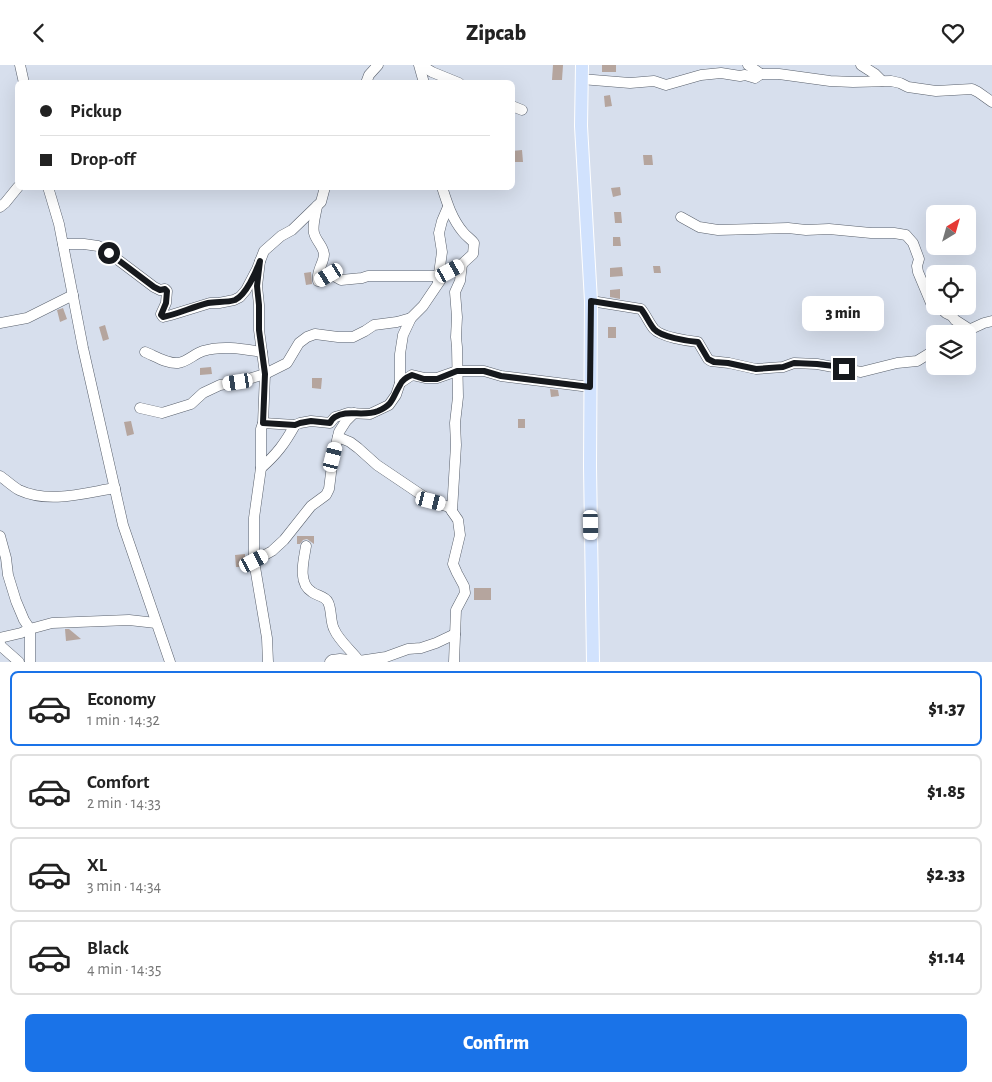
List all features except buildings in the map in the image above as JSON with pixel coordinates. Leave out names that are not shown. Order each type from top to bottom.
[{"type":"main road","points":[[582,65],[581,126],[591,301],[590,387],[594,662]]},
{"type":"street","points":[[20,65],[23,80]]},
{"type":"street","points":[[367,80],[378,65]]},
{"type":"street","points":[[420,65],[423,80]]},
{"type":"street","points":[[420,65],[452,80]]},
{"type":"street","points":[[748,65],[761,74]]},
{"type":"street","points":[[861,65],[882,81]]},
{"type":"street","points":[[582,79],[630,83],[654,81],[666,85],[701,75],[721,73],[755,77],[761,74],[779,74],[830,81],[891,81],[908,87],[936,91],[972,89],[992,102]]},
{"type":"street","points":[[0,207],[16,190]]},
{"type":"street","points":[[49,190],[59,224],[83,348],[123,525],[170,662]]},
{"type":"street","points":[[63,244],[84,244],[98,247],[109,253],[154,287],[160,290],[165,289],[167,291],[166,303],[161,315],[163,317],[210,303],[234,300],[240,297],[257,269],[264,251],[292,230],[321,202],[324,190]]},
{"type":"street","points":[[317,205],[314,231],[323,248],[324,257],[317,277],[318,281],[329,275],[341,280],[368,276],[438,280],[473,254],[474,243],[463,232],[448,207],[443,190]]},
{"type":"street","points":[[263,423],[295,425],[311,421],[330,423],[335,417],[348,413],[370,414],[389,405],[396,395],[400,383],[400,354],[403,335],[411,318],[423,306],[438,280],[442,252],[439,233],[448,207]]},
{"type":"street","points":[[681,217],[699,227],[718,230],[829,229],[906,235],[914,243],[919,259],[918,272],[926,291]]},
{"type":"street","points":[[260,261],[257,286],[259,330],[265,374],[263,423],[261,429],[261,468],[254,518],[254,561],[267,638],[268,662]]},
{"type":"street","points":[[452,511],[456,445],[455,423],[458,397],[455,292],[460,281],[462,264]]},
{"type":"street","points":[[0,323],[27,318],[72,295]]},
{"type":"street","points":[[591,301],[641,309],[658,333],[676,339],[698,342],[711,361],[756,369],[783,367],[794,363],[817,364],[861,371],[897,363],[917,361],[926,356]]},
{"type":"street","points":[[952,315],[960,325]]},
{"type":"street","points":[[140,408],[162,413],[192,404],[204,393],[220,385],[265,374],[287,363],[299,343],[315,334],[353,337],[374,325],[411,318]]},
{"type":"street","points":[[976,326],[992,321]]},
{"type":"street","points":[[144,352],[170,363],[179,363],[203,351],[220,348],[262,352]]},
{"type":"street","points":[[400,383],[412,375],[424,379],[437,379],[457,371],[484,371],[501,376],[590,387]]},
{"type":"street","points":[[254,561],[272,551],[284,540],[311,506],[326,495],[339,432],[354,413]]},
{"type":"street","points":[[261,468],[272,459],[284,444],[295,425]]},
{"type":"street","points":[[338,437],[358,447],[377,465],[406,486],[431,501],[449,507],[458,520],[460,535],[453,564],[464,586],[465,593],[456,610],[454,662]]},
{"type":"street","points":[[0,476],[18,489],[36,495],[63,496],[115,488]]},
{"type":"street","points":[[0,536],[8,575],[16,601],[30,629],[30,662]]},
{"type":"street","points":[[306,545],[303,563],[305,583],[310,591],[325,598],[329,603],[332,623],[338,637],[360,661]]},
{"type":"street","points":[[0,638],[52,623],[129,620],[156,623]]},
{"type":"street","points":[[330,662],[340,659],[360,661],[386,657],[408,649],[421,648],[455,635]]},
{"type":"street","points":[[0,644],[19,662]]},
{"type":"route","points":[[109,253],[154,287],[167,291],[166,303],[161,315],[163,317],[210,303],[219,303],[240,297],[246,290],[260,261],[257,286],[259,330],[265,374],[263,423],[286,425],[311,421],[330,423],[335,417],[348,413],[370,414],[389,405],[396,395],[400,383],[412,375],[424,379],[437,379],[457,371],[484,371],[501,376],[590,387],[591,301],[641,309],[658,333],[676,339],[698,342],[708,359],[714,362],[744,365],[756,369],[783,367],[794,363],[834,366],[844,369]]}]
